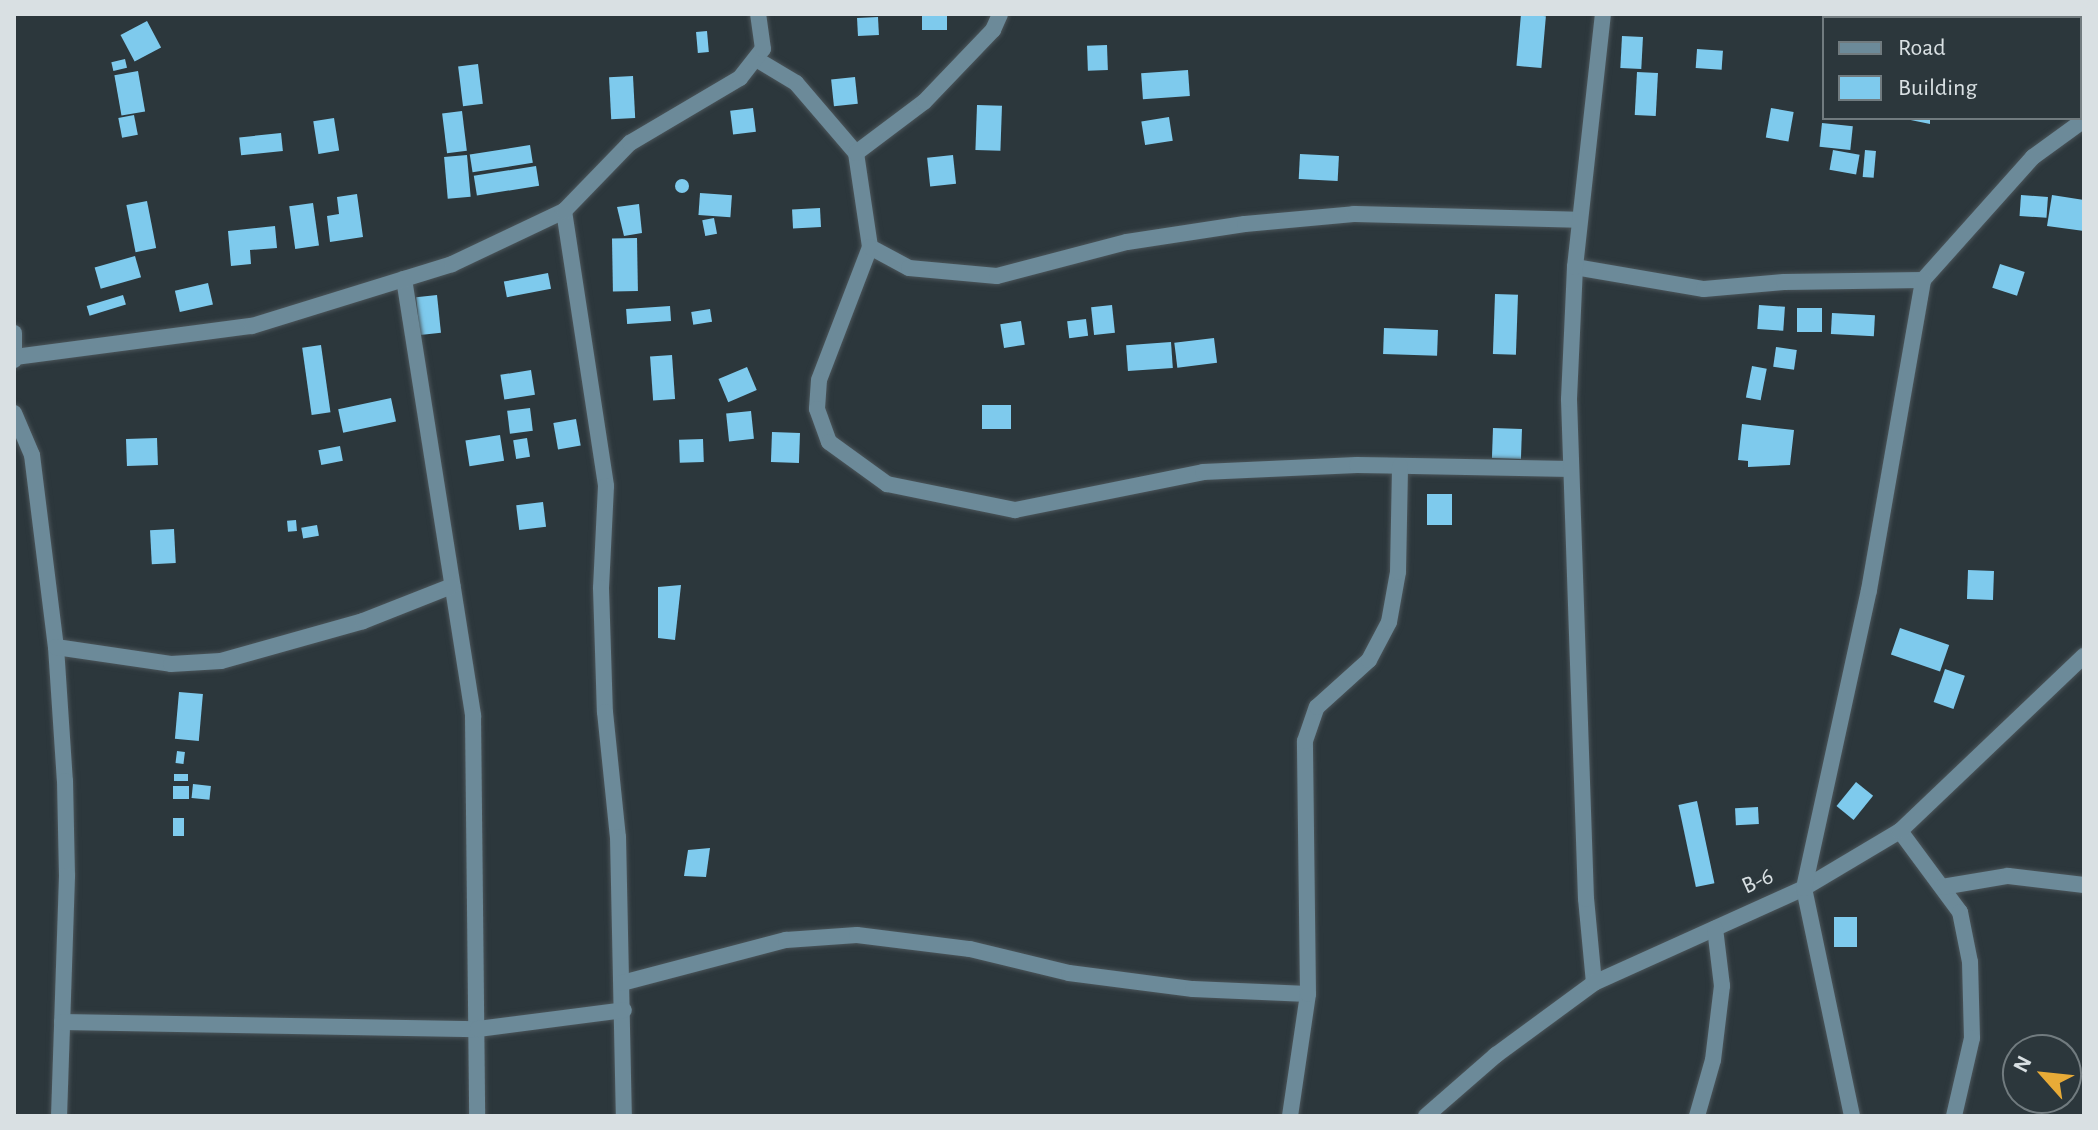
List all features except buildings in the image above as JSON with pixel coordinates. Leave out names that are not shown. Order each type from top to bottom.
[{"type":"street","points":[[14,333],[15,359],[252,326],[452,264],[564,211],[630,143],[740,78],[763,49],[758,14]]},
{"type":"street","points":[[856,153],[924,102],[993,30],[1000,14]]},
{"type":"street","points":[[1594,983],[1586,899],[1571,469],[1575,267],[1603,14]]},
{"type":"street","points":[[756,59],[796,83],[856,153],[870,247],[819,380],[817,409],[829,442],[887,484],[1015,510],[1203,472],[1400,466],[1571,469]]},
{"type":"street","points":[[1852,1116],[1804,888],[1869,590],[1923,280],[2033,157],[2084,120]]},
{"type":"street","points":[[564,211],[606,486],[602,634],[618,837],[624,1116]]},
{"type":"street","points":[[870,247],[909,268],[997,276],[1127,242],[1245,224],[1354,214],[1579,220]]},
{"type":"street","points":[[1575,267],[1704,289],[1784,282],[1923,280]]},
{"type":"street","points":[[404,279],[473,716],[477,1116]]},
{"type":"street","points":[[14,413],[32,455],[56,647],[67,876],[59,1116]]},
{"type":"street","points":[[1290,1116],[1308,994],[1305,741],[1317,707],[1369,660],[1389,622],[1398,572],[1400,466]]},
{"type":"street","points":[[56,647],[171,664],[221,661],[363,621],[452,586]]},
{"type":"street","name":"B-6","points":[[1426,1116],[1496,1055],[1594,983],[1804,888],[1900,831],[2084,656]]},
{"type":"street","points":[[1900,831],[1960,912],[1970,962],[1972,1038],[1959,1115]]},
{"type":"street","points":[[1942,887],[2008,876],[2084,885]]},
{"type":"street","points":[[1697,1116],[1713,1060],[1722,986],[1715,928]]},
{"type":"street","points":[[622,983],[786,940],[857,935],[970,949],[1069,973],[1193,989],[1308,994]]},
{"type":"street","points":[[62,1022],[478,1029],[624,1010]]}]
